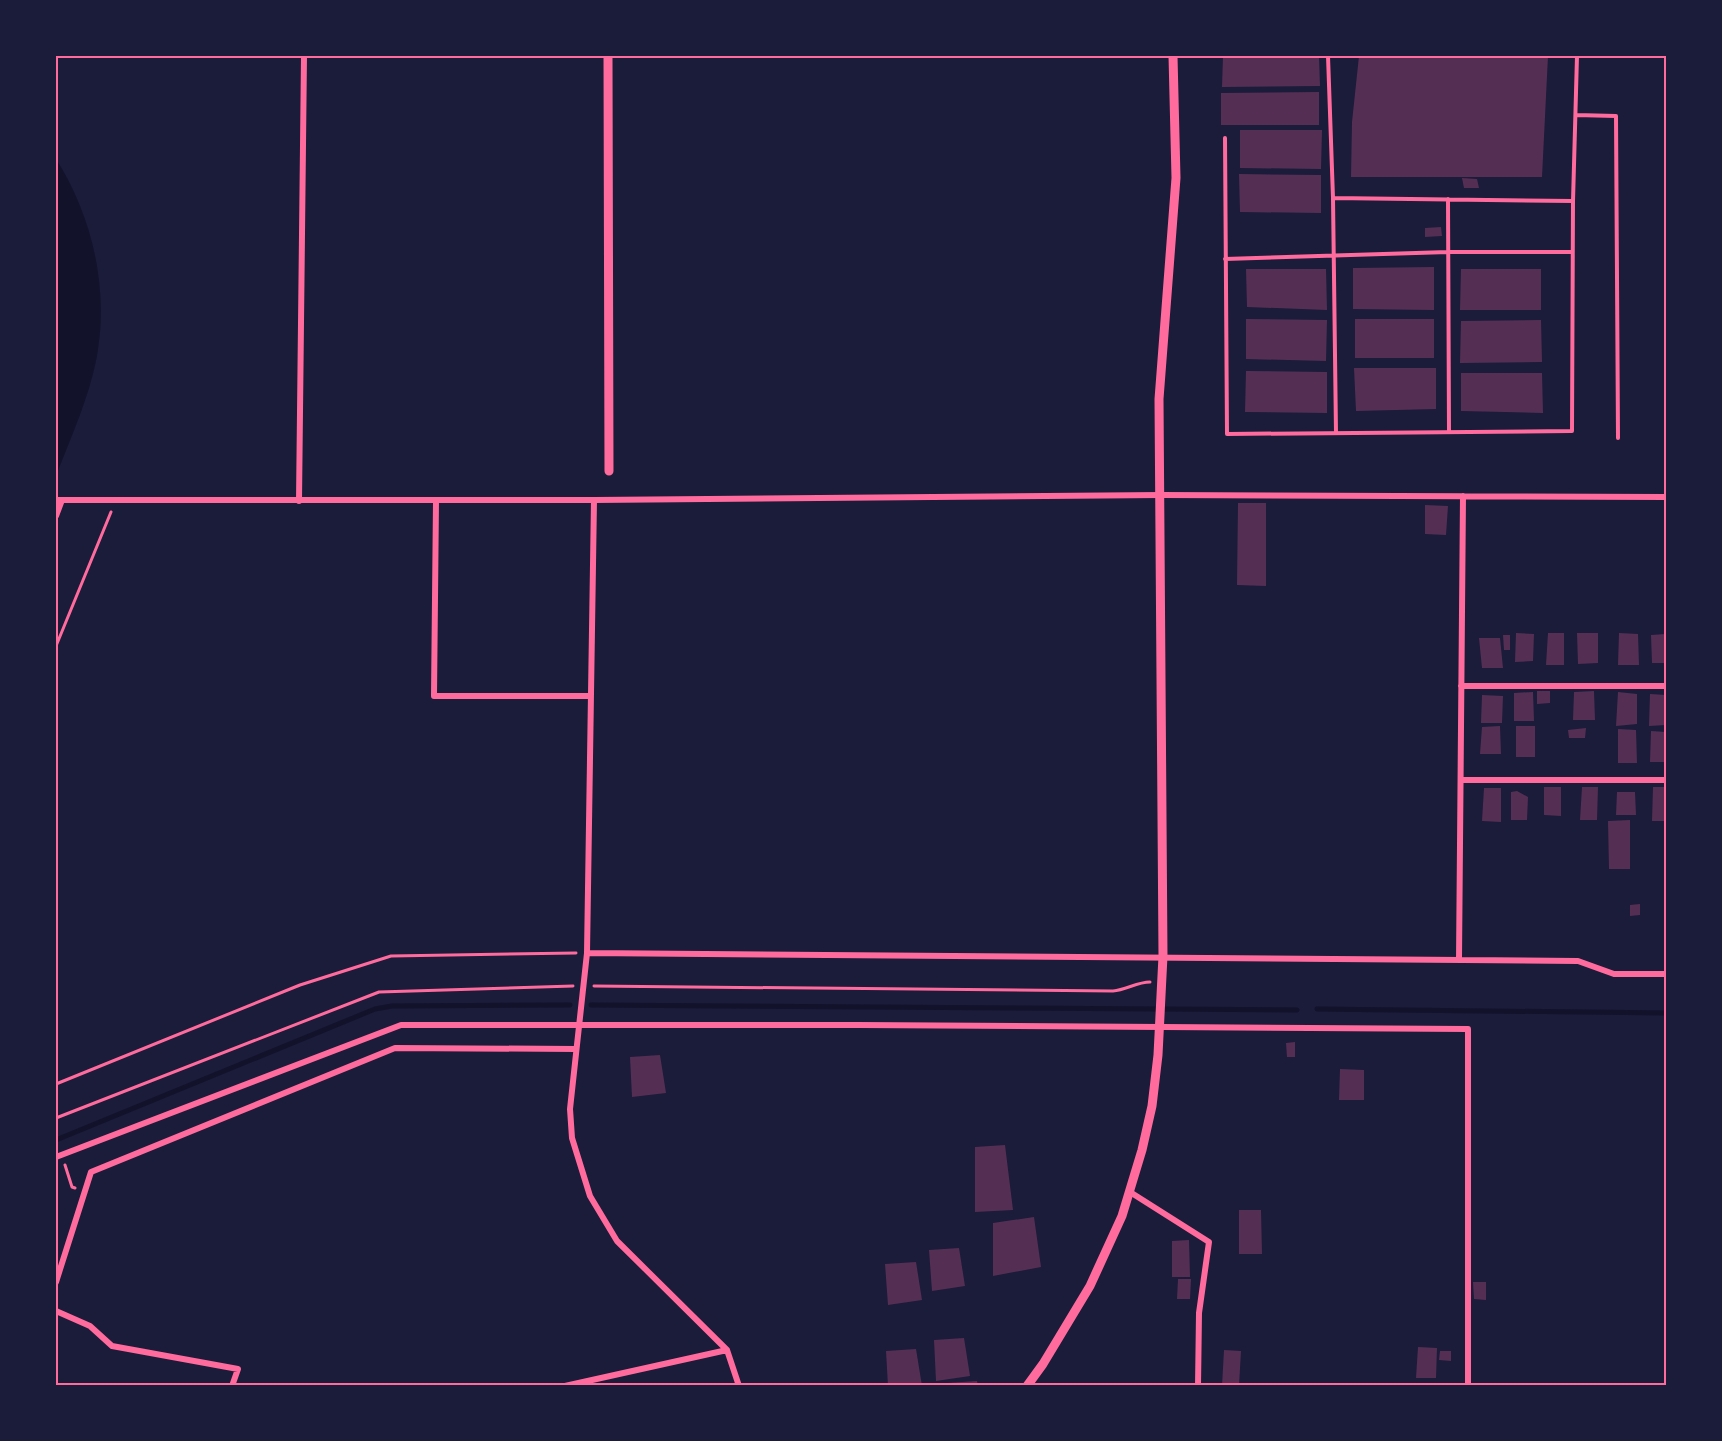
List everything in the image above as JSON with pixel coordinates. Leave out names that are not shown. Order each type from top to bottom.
[{"type":"street","points":[[299,501],[304,56]]},
{"type":"street","points":[[608,56],[609,471]]},
{"type":"street","points":[[1027,1386],[1090,1287],[1122,1216],[1142,1150],[1152,1106],[1160,1023],[1163,956],[1159,399],[1176,178],[1173,56]]},
{"type":"street","points":[[56,516],[58,500],[117,499],[436,501],[1161,495],[1666,497]]},
{"type":"street","points":[[1459,960],[1463,496]]},
{"type":"street","points":[[594,500],[586,953],[570,1109],[572,1138],[590,1196],[617,1241],[727,1350],[739,1386]]},
{"type":"street","points":[[436,501],[435,696],[591,696]]},
{"type":"street","points":[[1461,686],[1666,686]]},
{"type":"street","points":[[1461,780],[1666,780]]},
{"type":"street","points":[[586,953],[1578,961],[1614,974],[1666,974]]},
{"type":"street","points":[[58,1156],[402,1025],[1160,1023],[1467,1029],[1468,1386]]},
{"type":"street","points":[[56,1282],[92,1172],[395,1048],[576,1049]]},
{"type":"street","points":[[1130,1192],[1209,1242],[1199,1313],[1198,1386]]},
{"type":"street","points":[[56,1311],[90,1326],[112,1346],[238,1370],[232,1386]]},
{"type":"street","points":[[565,1386],[727,1350]]},
{"type":"lane","points":[[1328,56],[1333,198],[1336,433]]},
{"type":"lane","points":[[1225,138],[1227,434],[1572,431],[1571,252],[1578,56]]},
{"type":"lane","points":[[1576,115],[1616,116],[1618,438]]},
{"type":"lane","points":[[1333,198],[1573,201]]},
{"type":"lane","points":[[1448,199],[1449,432]]},
{"type":"lane","points":[[1226,259],[1448,252],[1571,252]]},
{"type":"path","points":[[56,646],[117,499]]},
{"type":"path","points":[[56,1084],[300,985],[391,956],[586,953]]},
{"type":"path","points":[[56,1118],[379,992],[583,986],[1113,991],[1126,990],[1140,982],[1162,985]]},
{"type":"path","points":[[58,1156],[72,1187],[86,1189]]},
{"type":"shaded area","points":[[56,159],[79,203],[94,250],[101,300],[101,324],[91,381],[56,476]]},
{"type":"building","points":[[1223,56],[1319,56],[1320,86],[1222,87]]},
{"type":"building","points":[[1359,56],[1548,56],[1542,177],[1351,177],[1352,122]]},
{"type":"building","points":[[1319,92],[1319,125],[1221,125],[1221,93]]},
{"type":"building","points":[[1240,130],[1322,130],[1321,169],[1240,168]]},
{"type":"building","points":[[1239,174],[1321,175],[1321,213],[1240,212]]},
{"type":"building","points":[[1462,178],[1477,179],[1479,188],[1464,188]]},
{"type":"building","points":[[1441,227],[1442,236],[1425,237],[1425,228]]},
{"type":"building","points":[[1434,267],[1434,310],[1353,309],[1353,268]]},
{"type":"building","points":[[1246,269],[1326,269],[1327,310],[1247,307]]},
{"type":"building","points":[[1461,269],[1541,269],[1541,310],[1460,310]]},
{"type":"building","points":[[1246,319],[1327,320],[1326,361],[1246,359]]},
{"type":"building","points":[[1355,319],[1434,319],[1434,358],[1355,358]]},
{"type":"building","points":[[1541,320],[1542,362],[1460,363],[1461,321]]},
{"type":"building","points":[[1354,368],[1436,368],[1436,409],[1356,411]]},
{"type":"building","points":[[1246,371],[1327,372],[1327,413],[1245,412]]},
{"type":"building","points":[[1461,373],[1542,373],[1543,413],[1461,411]]},
{"type":"building","points":[[1238,503],[1266,503],[1266,586],[1237,585]]},
{"type":"building","points":[[1425,505],[1448,506],[1446,535],[1425,534]]},
{"type":"building","points":[[1516,633],[1534,634],[1533,661],[1515,662]]},
{"type":"building","points":[[1548,633],[1564,633],[1564,665],[1546,665]]},
{"type":"building","points":[[1577,633],[1598,633],[1598,663],[1578,664]]},
{"type":"building","points":[[1619,633],[1638,634],[1639,665],[1618,665]]},
{"type":"building","points":[[1666,634],[1666,663],[1652,663],[1651,635]]},
{"type":"building","points":[[1503,635],[1510,635],[1510,650],[1504,650]]},
{"type":"building","points":[[1479,638],[1500,638],[1503,668],[1482,668]]},
{"type":"building","points":[[1537,691],[1550,691],[1550,703],[1537,704]]},
{"type":"building","points":[[1594,691],[1595,720],[1573,720],[1574,692]]},
{"type":"building","points":[[1533,692],[1534,721],[1514,721],[1514,693]]},
{"type":"building","points":[[1618,692],[1637,694],[1637,724],[1616,726]]},
{"type":"building","points":[[1650,694],[1666,695],[1666,725],[1649,726]]},
{"type":"building","points":[[1482,695],[1503,696],[1502,723],[1481,723]]},
{"type":"building","points":[[1500,726],[1501,754],[1480,754],[1482,727]]},
{"type":"building","points":[[1516,726],[1535,726],[1535,757],[1516,757]]},
{"type":"building","points":[[1586,728],[1585,738],[1569,738],[1568,730]]},
{"type":"building","points":[[1618,729],[1636,730],[1637,763],[1618,763]]},
{"type":"building","points":[[1651,731],[1666,732],[1666,762],[1650,762]]},
{"type":"building","points":[[1544,787],[1561,787],[1561,816],[1544,815]]},
{"type":"building","points":[[1582,787],[1598,787],[1597,820],[1580,820]]},
{"type":"building","points":[[1653,787],[1666,787],[1666,821],[1652,821]]},
{"type":"building","points":[[1484,788],[1501,788],[1501,822],[1482,821]]},
{"type":"building","points":[[1517,791],[1528,797],[1527,820],[1511,820],[1511,792]]},
{"type":"building","points":[[1617,792],[1635,792],[1636,815],[1616,815]]},
{"type":"building","points":[[1630,820],[1630,869],[1609,869],[1608,821]]},
{"type":"building","points":[[1640,904],[1640,915],[1630,916],[1630,905]]},
{"type":"building","points":[[1295,1042],[1295,1057],[1287,1057],[1286,1043]]},
{"type":"building","points":[[660,1055],[666,1093],[632,1097],[630,1057]]},
{"type":"building","points":[[1340,1069],[1364,1070],[1364,1100],[1339,1100]]},
{"type":"building","points":[[1005,1145],[1013,1210],[975,1212],[975,1147]]},
{"type":"building","points":[[1239,1210],[1261,1210],[1262,1254],[1239,1254]]},
{"type":"building","points":[[1034,1217],[1041,1267],[993,1276],[993,1223]]},
{"type":"building","points":[[1189,1240],[1190,1277],[1172,1277],[1172,1241]]},
{"type":"building","points":[[959,1248],[965,1286],[932,1291],[929,1250]]},
{"type":"building","points":[[916,1262],[922,1300],[888,1305],[885,1264]]},
{"type":"building","points":[[1178,1279],[1191,1279],[1190,1299],[1177,1299]]},
{"type":"building","points":[[1473,1282],[1486,1282],[1486,1300],[1474,1299]]},
{"type":"building","points":[[964,1338],[970,1376],[936,1381],[934,1340]]},
{"type":"building","points":[[1418,1347],[1437,1348],[1436,1378],[1416,1378]]},
{"type":"building","points":[[916,1349],[922,1386],[888,1386],[886,1351]]},
{"type":"building","points":[[1224,1350],[1241,1351],[1239,1386],[1222,1386]]},
{"type":"building","points":[[1440,1351],[1451,1351],[1451,1361],[1439,1360]]},
{"type":"building","points":[[977,1381],[978,1386],[947,1386],[947,1383]]},
{"type":"waterway","points":[[56,1140],[375,1009],[392,1006],[570,1005]]},
{"type":"waterway","points":[[591,1005],[1297,1010]]},
{"type":"waterway","points":[[1317,1009],[1666,1013]]}]
